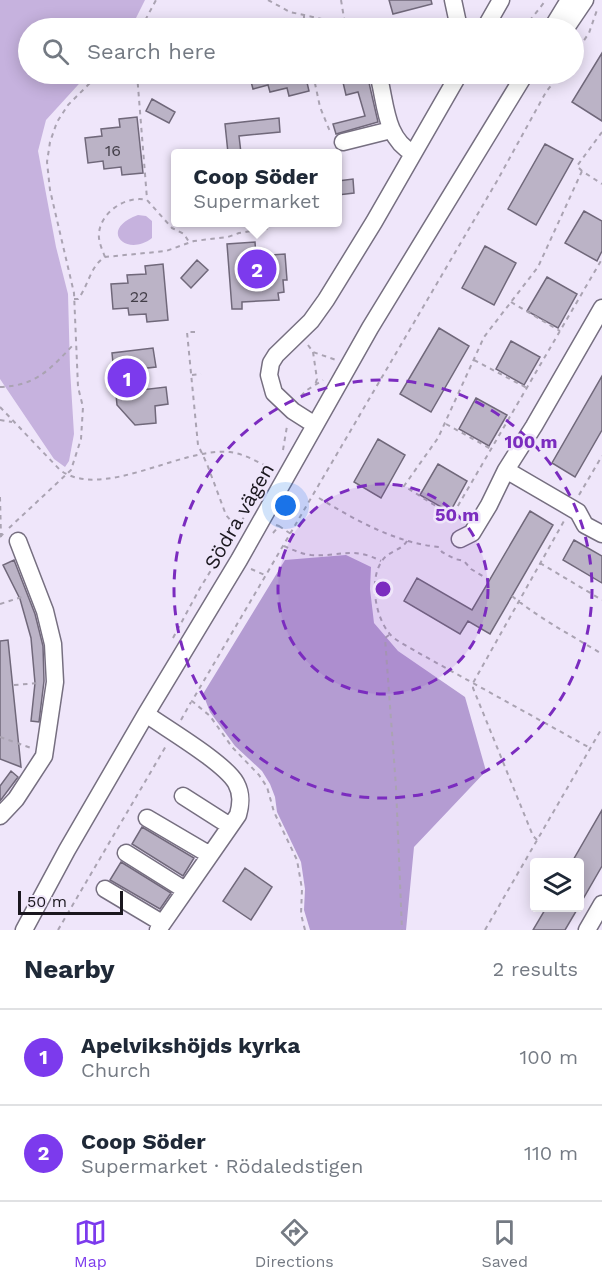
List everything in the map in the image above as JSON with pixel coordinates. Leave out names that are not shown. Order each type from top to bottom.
[{"type":"street","points":[[453,0],[457,18]]},
{"type":"street","points":[[491,18],[501,0]]},
{"type":"street","points":[[558,18],[569,0]]},
{"type":"street","points":[[576,18],[593,1]]},
{"type":"street","points":[[380,84],[391,130],[398,145],[412,153]]},
{"type":"street","points":[[315,424],[293,411],[273,393],[269,375],[271,363],[327,300],[453,84]]},
{"type":"street","name":"Södra vägen","points":[[24,930],[146,714],[239,560],[398,281],[519,84]]},
{"type":"street","name":"Södra vägen","points":[[494,126],[529,84]]},
{"type":"street","points":[[343,142],[391,130]]},
{"type":"street","points":[[460,539],[472,533],[506,470],[602,308]]},
{"type":"street","points":[[506,470],[578,512],[585,525],[602,534]]},
{"type":"street","points":[[0,816],[16,800],[44,753],[55,682],[53,644],[45,610],[18,541]]},
{"type":"street","points":[[105,889],[160,927],[238,815],[241,800],[236,782],[213,760],[146,714]]},
{"type":"street","points":[[183,796],[230,826]]},
{"type":"street","points":[[147,818],[210,855]]},
{"type":"street","points":[[126,854],[185,890]]},
{"type":"street","points":[[587,930],[602,904]]},
{"type":"path","points":[[146,18],[156,0]]},
{"type":"path","points":[[268,0],[290,12],[314,18]]},
{"type":"path","points":[[341,0],[344,18]]},
{"type":"path","points":[[532,18],[546,0]]},
{"type":"path","points":[[584,40],[589,33],[593,1]]},
{"type":"path","points":[[0,536],[66,475],[74,462],[83,422],[83,407],[78,387],[74,299],[68,262],[48,183],[47,162],[50,142],[57,122],[68,105],[89,84]]},
{"type":"path","points":[[139,84],[147,200],[171,227]]},
{"type":"path","points":[[315,84],[320,107],[329,129],[334,138],[343,142]]},
{"type":"path","points":[[58,930],[552,84]]},
{"type":"path","points":[[602,132],[577,166],[602,184]]},
{"type":"path","points":[[582,171],[538,267],[484,337],[438,438],[404,486],[452,516],[602,259]]},
{"type":"path","points":[[105,257],[99,240],[99,231],[107,214],[128,201],[147,200]]},
{"type":"path","points":[[171,227],[184,234],[189,243]]},
{"type":"path","points":[[74,299],[78,299],[81,295],[95,267],[105,257],[166,251],[189,243],[271,228]]},
{"type":"path","points":[[510,302],[560,332]]},
{"type":"path","points":[[195,332],[187,332],[198,445],[226,515],[237,528]]},
{"type":"path","points":[[299,332],[313,352],[317,379],[315,385]]},
{"type":"path","points":[[0,387],[34,381],[75,343]]},
{"type":"path","points":[[313,352],[336,360]]},
{"type":"path","points":[[474,360],[527,388]]},
{"type":"path","points":[[192,375],[201,374]]},
{"type":"path","points":[[0,407],[52,464],[66,475],[87,481],[100,480],[201,455],[228,452],[243,455],[268,467]]},
{"type":"path","points":[[0,420],[14,422]]},
{"type":"path","points":[[445,424],[491,448]]},
{"type":"path","points":[[537,840],[533,836],[473,688],[473,683],[602,456]]},
{"type":"path","points":[[0,497],[0,536]]},
{"type":"path","points":[[319,498],[349,516],[407,541],[439,547],[442,552],[464,561],[471,569],[489,580]]},
{"type":"path","points":[[279,526],[291,534]]},
{"type":"path","points":[[407,541],[404,547],[391,552],[381,561],[377,571],[377,603],[381,619],[390,634],[417,652],[590,748]]},
{"type":"path","points":[[284,546],[302,554],[314,555],[359,552],[381,561]]},
{"type":"path","points":[[540,563],[602,600]]},
{"type":"path","points":[[0,604],[39,592]]},
{"type":"path","points":[[512,596],[554,626],[602,654]]},
{"type":"path","points":[[390,634],[385,638],[396,787],[402,930]]},
{"type":"path","points":[[14,684],[55,682]]},
{"type":"path","points":[[192,701],[210,717],[232,747],[259,775],[267,787],[274,812],[297,860],[302,889],[301,914],[305,930]]},
{"type":"path","points":[[484,930],[602,728]]},
{"type":"path","points":[[0,737],[44,753]]},
{"type":"shaded area","points":[[0,0],[145,0],[136,18],[18,18],[18,84],[79,84],[46,120],[38,151],[56,247],[68,294],[74,434],[69,461],[65,467],[54,459],[0,379]]},
{"type":"shaded area","points":[[138,215],[146,216],[152,221],[152,238],[134,245],[120,240],[119,228],[126,221]]},
{"type":"shaded area","points":[[346,555],[371,567],[370,589],[374,623],[398,651],[465,697],[486,771],[414,847],[406,930],[310,930],[304,910],[305,889],[301,862],[277,812],[270,784],[262,771],[235,746],[210,712],[203,694],[285,560]]},
{"type":"building","points":[[389,0],[431,0],[432,4],[393,14]]},
{"type":"building","points":[[602,53],[602,121],[572,102]]},
{"type":"building","points":[[252,84],[307,84],[309,91],[289,96],[287,88],[270,92],[268,85],[253,89]]},
{"type":"building","points":[[343,84],[369,84],[378,122],[336,134],[333,124],[365,116],[358,92],[346,95]]},
{"type":"building","points":[[152,99],[175,112],[169,123],[146,111]]},
{"type":"building","points":[[137,117],[143,173],[122,175],[121,167],[104,169],[103,161],[88,163],[85,138],[102,136],[101,129],[120,127],[119,119]]},
{"type":"building","points":[[279,118],[280,132],[239,136],[241,149],[228,149],[225,124]]},
{"type":"building","points":[[545,144],[573,159],[536,225],[508,209]]},
{"type":"building","points":[[353,179],[354,193],[342,194],[342,180]]},
{"type":"building","points":[[584,211],[602,221],[602,251],[597,261],[565,243]]},
{"type":"building","points":[[255,242],[256,256],[285,254],[287,280],[283,280],[284,292],[278,293],[279,300],[242,302],[242,309],[232,309],[227,244]]},
{"type":"building","points":[[485,246],[516,263],[494,305],[462,288]]},
{"type":"building","points":[[197,260],[208,270],[191,288],[181,278]]},
{"type":"building","points":[[163,264],[168,320],[147,322],[146,314],[129,315],[128,308],[113,309],[111,284],[128,283],[127,275],[146,274],[145,266]]},
{"type":"building","points":[[547,277],[577,294],[558,328],[527,311]]},
{"type":"building","points":[[439,328],[469,346],[431,412],[400,394]]},
{"type":"building","points":[[511,341],[540,357],[524,385],[496,369]]},
{"type":"building","points":[[153,348],[156,367],[139,369],[141,390],[166,387],[168,404],[155,406],[156,423],[135,425],[117,405],[112,353]]},
{"type":"building","points":[[602,376],[602,430],[575,477],[552,463]]},
{"type":"building","points":[[476,398],[507,415],[489,446],[459,429]]},
{"type":"building","points":[[378,439],[405,455],[381,498],[354,482]]},
{"type":"building","points":[[438,464],[467,481],[450,512],[420,495]]},
{"type":"building","points":[[530,511],[553,525],[490,634],[468,621],[460,634],[404,601],[417,578],[472,610]]},
{"type":"building","points":[[574,540],[602,556],[602,583],[563,560]]},
{"type":"building","points":[[14,560],[35,614],[43,646],[44,681],[39,722],[31,721],[35,683],[31,638],[20,599],[3,565]]},
{"type":"building","points":[[8,640],[21,767],[0,759],[0,641]]},
{"type":"building","points":[[11,771],[18,777],[0,801],[0,786]]},
{"type":"building","points":[[602,810],[602,866],[584,897],[584,858],[574,858]]},
{"type":"building","points":[[142,827],[194,858],[183,876],[132,844]]},
{"type":"building","points":[[121,862],[171,893],[160,909],[110,880]]},
{"type":"building","points":[[245,868],[272,887],[251,920],[223,901]]},
{"type":"building","points":[[544,912],[576,912],[565,930],[533,930]]},
{"type":"place","name":"Coop Söder","points":[[257,269]]},
{"type":"place","name":"Apelvikshöjds kyrka","points":[[127,378]]}]
